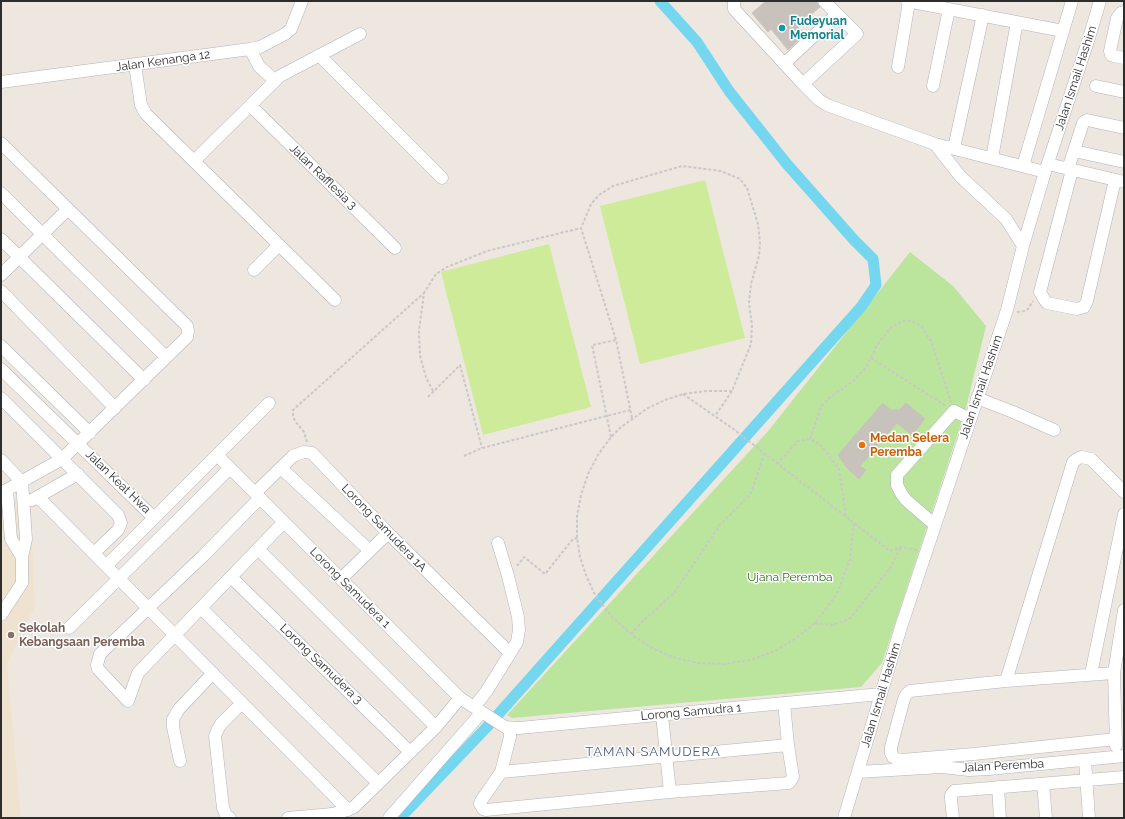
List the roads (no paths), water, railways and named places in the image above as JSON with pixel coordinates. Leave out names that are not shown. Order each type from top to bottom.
[{"type":"street","name":"Jalan Kenanga 12","points":[[1,82],[250,50],[266,44],[285,34],[291,29],[302,1]]},
{"type":"street","points":[[734,1],[734,9],[803,84],[826,105],[935,144],[1024,166],[1070,170],[1119,181],[1087,301],[1084,307],[1077,309],[1047,303],[1040,292],[1070,170],[1074,151],[1082,123],[1087,120],[1124,128]]},
{"type":"street","points":[[803,84],[857,34],[824,1]]},
{"type":"street","points":[[898,67],[908,1],[1063,32]]},
{"type":"street","points":[[1024,166],[1072,1]]},
{"type":"street","name":"Jalan Ismail Hashim","points":[[844,818],[901,627],[1007,310],[1023,246],[1046,168],[1100,1]]},
{"type":"street","points":[[933,86],[949,9]]},
{"type":"street","points":[[1123,13],[1117,18],[1110,51],[1111,55],[1124,58]]},
{"type":"street","points":[[784,64],[837,14]]},
{"type":"street","points":[[954,148],[983,16]]},
{"type":"street","points":[[992,158],[1017,22]]},
{"type":"street","points":[[194,161],[275,81],[284,74],[360,34]]},
{"type":"street","points":[[250,50],[259,66],[275,81]]},
{"type":"street","points":[[320,55],[442,178]]},
{"type":"street","points":[[136,65],[141,105],[146,114],[335,300]]},
{"type":"street","points":[[1096,86],[1124,92]]},
{"type":"street","name":"Jalan Rafflesia 3","points":[[251,106],[395,248]]},
{"type":"street","points":[[1,143],[187,326],[187,337],[78,444],[1,369]]},
{"type":"street","points":[[935,144],[960,176],[1006,219],[1023,246]]},
{"type":"street","points":[[1074,151],[1124,162]]},
{"type":"street","points":[[1,193],[166,357]]},
{"type":"street","points":[[1,275],[68,209]]},
{"type":"street","points":[[1,239],[144,380]]},
{"type":"street","points":[[254,270],[279,245]]},
{"type":"street","points":[[1,292],[115,408]]},
{"type":"street","points":[[1,346],[90,433]]},
{"type":"street","points":[[1,398],[118,514],[121,523],[118,530],[94,553]]},
{"type":"street","points":[[977,398],[1054,430]]},
{"type":"street","points":[[106,566],[269,403]]},
{"type":"street","points":[[935,525],[906,500],[897,485],[897,475],[954,411],[970,419]]},
{"type":"street","name":"Jalan Keat Hwa","points":[[4,491],[62,459],[78,444],[154,518]]},
{"type":"street","name":"Lorong Samudera 1A","points":[[281,468],[298,453],[312,453],[388,533],[510,653]]},
{"type":"street","name":"Lorong Samudera 1","points":[[217,455],[460,698],[506,726]]},
{"type":"street","points":[[1006,681],[1073,462],[1081,457],[1091,459],[1124,492]]},
{"type":"street","points":[[1,460],[22,482],[26,538],[22,557],[22,583],[1,615]]},
{"type":"street","points":[[69,628],[230,468]]},
{"type":"street","points":[[284,522],[138,673],[128,701],[98,669],[97,664],[100,654],[203,556],[281,468],[369,550]]},
{"type":"street","points":[[23,504],[78,474]]},
{"type":"street","points":[[4,491],[11,539],[22,557]]},
{"type":"street","points":[[38,497],[348,810]]},
{"type":"street","points":[[1091,674],[1124,514]]},
{"type":"street","points":[[341,579],[388,533]]},
{"type":"street","points":[[389,818],[481,712],[486,692],[517,642],[519,630],[518,617],[498,543]]},
{"type":"street","points":[[258,549],[436,726]]},
{"type":"street","name":"Lorong Samudera 3","points":[[231,577],[410,752]]},
{"type":"street","points":[[201,608],[378,783]]},
{"type":"street","points":[[1120,757],[1116,739],[1114,672],[1124,610]]},
{"type":"street","points":[[1114,672],[910,691],[906,694],[891,746],[891,752],[893,757],[901,760],[1116,739]]},
{"type":"street","points":[[180,760],[173,727],[173,718],[178,709],[213,673]]},
{"type":"street","name":"Lorong Samudra 1","points":[[506,726],[662,715],[881,694]]},
{"type":"street","points":[[288,818],[332,814],[354,807],[436,726],[460,698]]},
{"type":"street","points":[[230,818],[226,815],[223,808],[215,736],[221,724],[242,703]]},
{"type":"street","points":[[506,726],[510,737],[501,772],[481,801],[481,808],[486,810],[527,812],[670,792],[789,783],[793,777],[784,703]]},
{"type":"street","points":[[662,715],[670,792]]},
{"type":"street","points":[[501,772],[788,745]]},
{"type":"street","name":"Jalan Peremba","points":[[858,772],[942,768],[969,770],[989,769],[1120,757]]},
{"type":"street","points":[[1085,760],[1089,818]]},
{"type":"street","points":[[953,818],[951,796],[954,792],[1124,777]]},
{"type":"street","points":[[1043,784],[1046,818]]},
{"type":"street","points":[[998,788],[1000,818]]},
{"type":"waterway","points":[[400,818],[486,728],[861,307],[876,285],[873,259],[854,240],[786,163],[729,91],[697,42],[660,1]]},
{"type":"place","name":"Fudeyuan Memorial","points":[[782,28]]},
{"type":"place","name":"Medan Selera Peremba","points":[[862,445]]},
{"type":"place","name":"Sekolah Kebangsaan Peremba","points":[[11,635]]},
{"type":"district","name":"TAMAN SAMUDERA","points":[[653,752]]},
{"type":"park label","name":"Ujana Peremba","points":[[790,577]]}]
